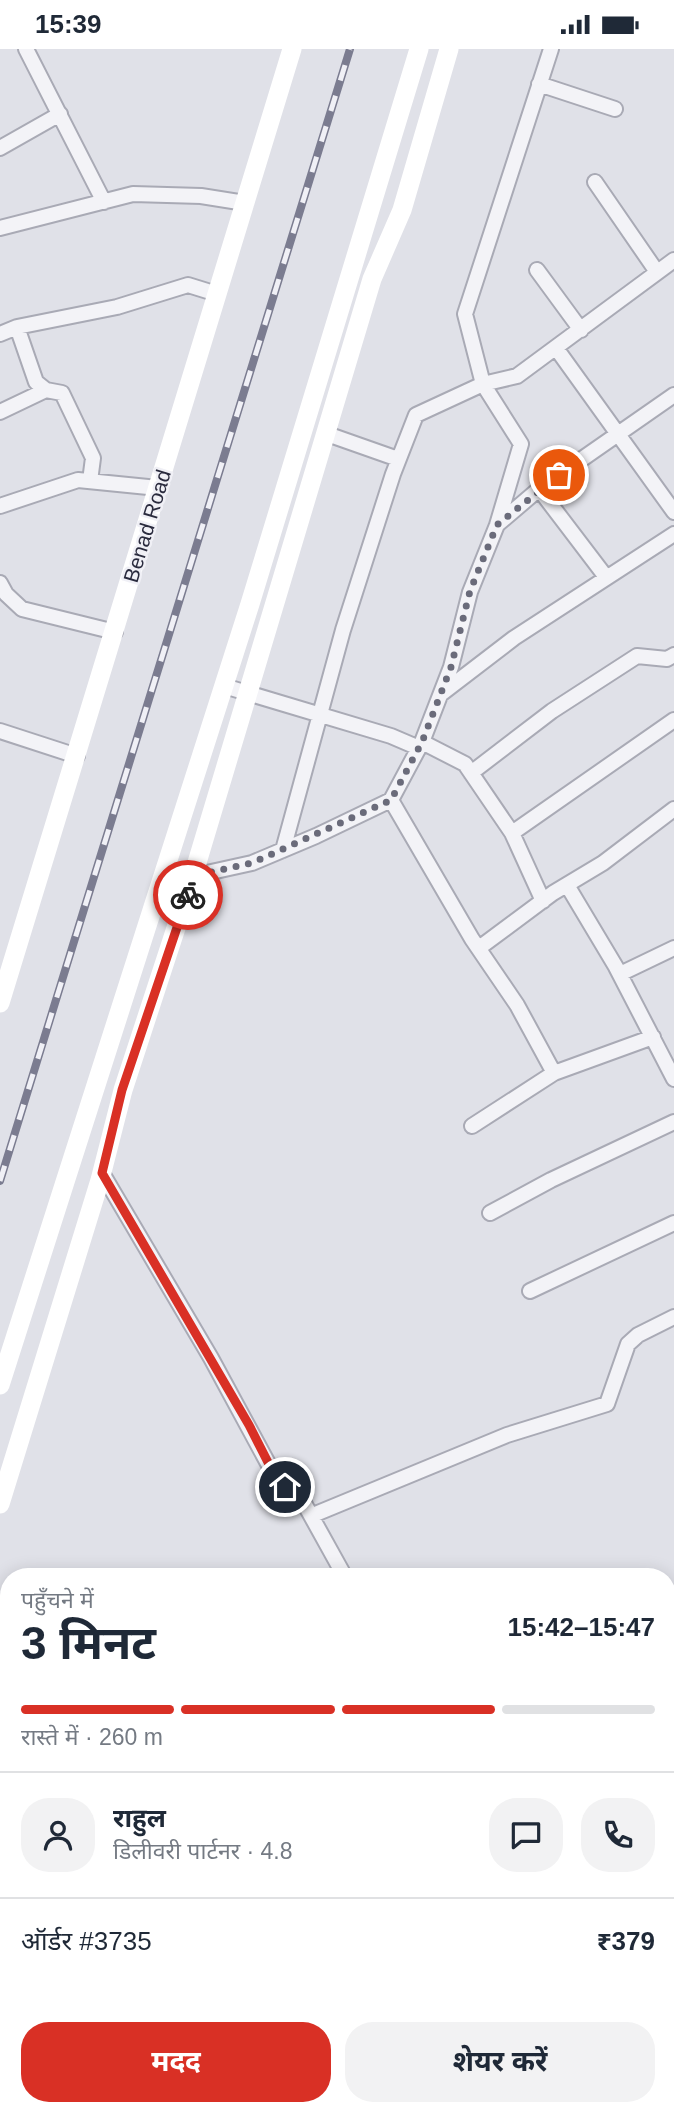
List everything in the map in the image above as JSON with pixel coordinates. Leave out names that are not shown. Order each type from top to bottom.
[{"type":"street","points":[[26,49],[104,202]]},
{"type":"street","name":"Benad Road","points":[[0,1003],[292,49]]},
{"type":"street","points":[[0,1385],[223,686],[419,49]]},
{"type":"street","points":[[0,1504],[102,1173],[122,1090],[194,876],[372,279],[402,210],[449,49]]},
{"type":"street","points":[[194,876],[252,863],[391,800],[421,745],[451,667],[470,591],[497,525],[521,444],[483,384],[465,314],[551,49]]},
{"type":"street","points":[[539,84],[615,109]]},
{"type":"street","points":[[0,148],[60,114]]},
{"type":"street","points":[[595,182],[657,272]]},
{"type":"street","points":[[0,228],[133,194],[201,196],[245,203]]},
{"type":"street","points":[[283,850],[343,630],[398,459],[416,415],[483,384],[517,376],[674,260]]},
{"type":"street","points":[[537,270],[581,330]]},
{"type":"street","points":[[0,334],[17,327],[117,307],[188,285],[217,294]]},
{"type":"street","points":[[17,327],[36,382],[46,390],[62,393],[93,459],[90,481]]},
{"type":"street","points":[[556,348],[674,512]]},
{"type":"street","points":[[0,412],[46,390]]},
{"type":"street","points":[[497,525],[540,489],[674,395]]},
{"type":"street","points":[[327,434],[398,459]]},
{"type":"street","points":[[0,506],[78,480],[158,488]]},
{"type":"street","points":[[540,489],[606,577]]},
{"type":"street","points":[[440,694],[514,638],[674,534]]},
{"type":"street","points":[[2,591],[22,609],[115,632]]},
{"type":"street","points":[[471,773],[552,711],[637,656],[667,659],[674,655]]},
{"type":"street","points":[[223,686],[421,745],[465,764],[512,833],[542,901]]},
{"type":"street","points":[[512,833],[674,720]]},
{"type":"street","points":[[0,731],[77,755]]},
{"type":"street","points":[[391,800],[479,948],[517,1005],[554,1073]]},
{"type":"street","points":[[479,948],[542,901],[603,863],[674,809]]},
{"type":"street","points":[[567,885],[620,974],[653,1037],[670,1059],[674,1079]]},
{"type":"street","points":[[620,974],[674,949]]},
{"type":"street","points":[[472,1126],[554,1073],[653,1037]]},
{"type":"street","points":[[490,1213],[551,1180],[674,1122]]},
{"type":"street","points":[[102,1173],[230,1391],[277,1480],[296,1491],[313,1515],[340,1568]]},
{"type":"street","points":[[530,1291],[674,1223]]},
{"type":"street","points":[[313,1515],[508,1435],[607,1404],[628,1344],[639,1335],[674,1317]]},
{"type":"railway","points":[[0,1181],[350,49]]},
{"type":"way so far","points":[[188,895],[194,876],[252,863],[391,800],[422,742],[451,667],[470,591],[497,525],[559,475]]},
{"type":"route","points":[[188,895],[166,967],[122,1090],[102,1173],[249,1425],[277,1480],[285,1487]]}]
